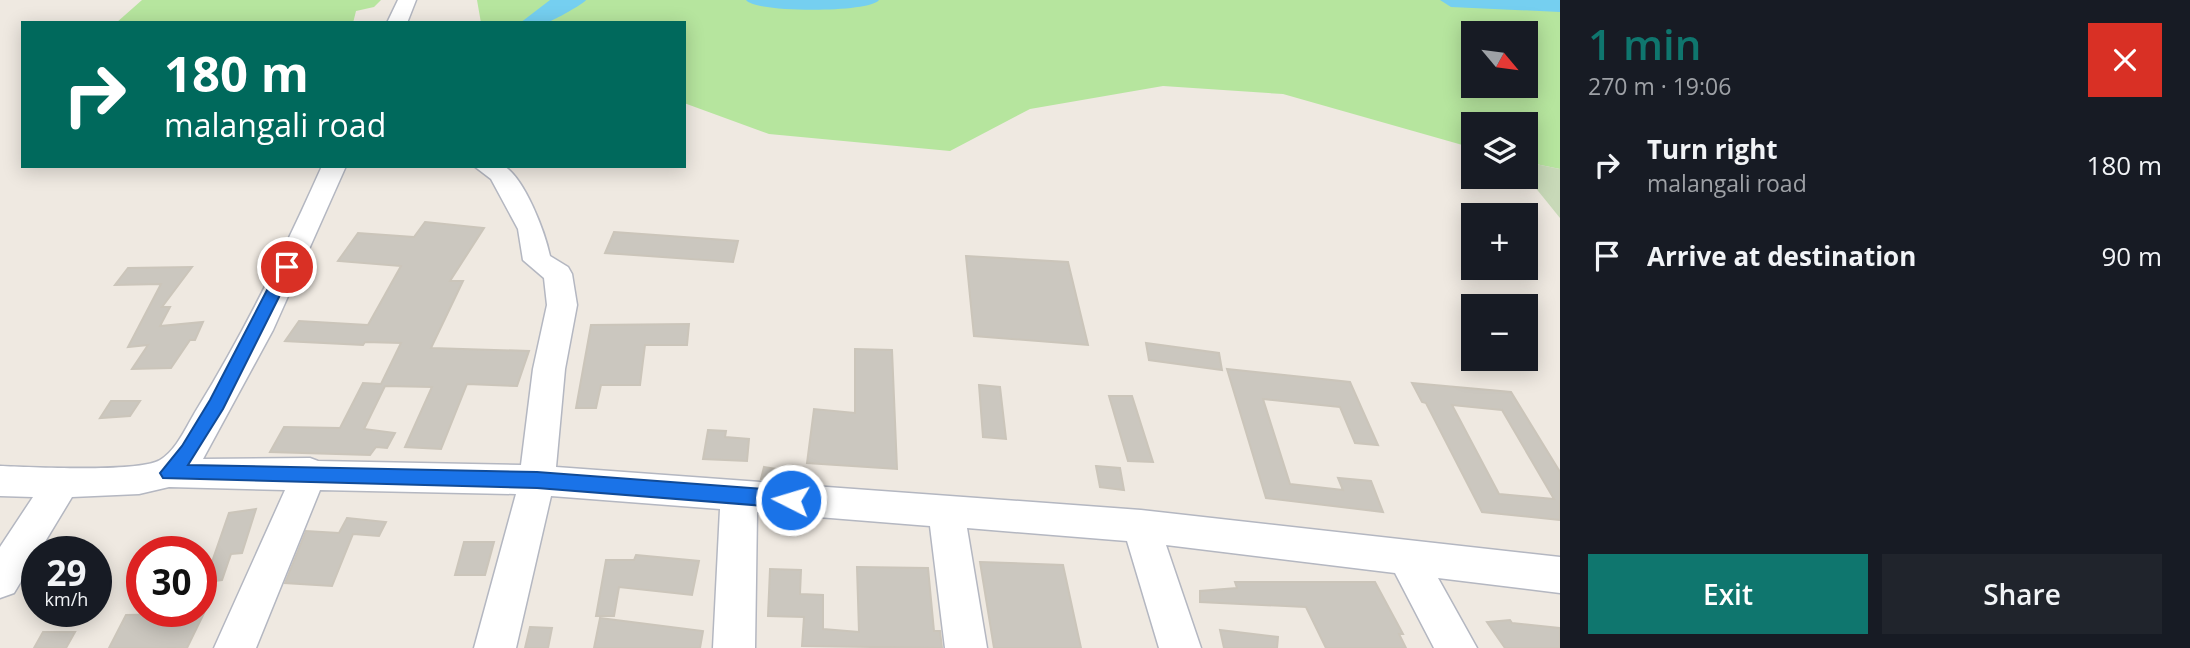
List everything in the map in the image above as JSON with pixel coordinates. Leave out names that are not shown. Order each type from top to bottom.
[{"type":"street","points":[[398,21],[407,0]]},
{"type":"street","points":[[170,473],[189,451],[217,404],[252,338],[333,168]]},
{"type":"street","points":[[489,168],[501,175],[531,229],[537,260],[561,279],[562,304],[548,369],[537,480],[495,648]]},
{"type":"street","points":[[0,481],[61,483],[141,478],[170,473],[310,473],[537,480],[1141,526],[1560,575]]},
{"type":"street","points":[[234,648],[310,473]]},
{"type":"street","points":[[0,580],[61,483]]},
{"type":"street","points":[[734,648],[739,496]]},
{"type":"street","points":[[946,512],[966,648]]},
{"type":"street","points":[[1141,526],[1180,648]]},
{"type":"street","points":[[1405,555],[1455,648]]},
{"type":"green space","points":[[142,0],[381,0],[374,7],[356,11],[354,21],[118,21]]},
{"type":"green space","points":[[477,0],[1560,0],[1560,169],[1538,164],[1538,112],[1461,112],[1461,145],[1283,94],[1163,86],[1030,109],[950,151],[769,134],[686,104],[686,21],[481,21]]},
{"type":"green space","points":[[1538,164],[1560,169],[1560,218],[1537,189]]},
{"type":"building","points":[[425,222],[484,228],[450,281],[463,281],[431,348],[529,351],[517,386],[467,384],[441,449],[405,447],[432,387],[385,386],[364,429],[395,433],[387,448],[376,447],[370,455],[270,452],[284,427],[340,428],[363,383],[381,384],[401,343],[365,342],[363,345],[285,341],[299,321],[368,325],[401,266],[338,261],[358,233],[414,237]]},
{"type":"building","points":[[614,232],[738,241],[733,262],[605,253]]},
{"type":"building","points":[[966,256],[1068,262],[1088,345],[974,336]]},
{"type":"building","points":[[192,267],[162,307],[170,307],[160,326],[203,322],[195,340],[190,340],[171,368],[132,369],[148,345],[128,347],[161,284],[115,285],[128,268]]},
{"type":"building","points":[[689,324],[687,345],[645,345],[640,385],[601,385],[596,408],[576,408],[591,325]]},
{"type":"building","points":[[1146,343],[1219,353],[1222,370],[1149,360]]},
{"type":"building","points":[[855,349],[892,350],[897,469],[807,463],[814,409],[855,413]]},
{"type":"building","points":[[1227,369],[1350,382],[1378,445],[1355,443],[1340,407],[1263,399],[1290,484],[1343,490],[1338,478],[1371,481],[1383,512],[1266,498]]},
{"type":"building","points":[[1412,383],[1511,392],[1560,472],[1560,520],[1482,512],[1426,403],[1422,402]],"holes":[[[1452,405],[1502,410],[1554,499],[1499,494]]]},
{"type":"building","points":[[979,385],[1000,387],[1006,439],[983,437]]},
{"type":"building","points":[[1109,396],[1132,396],[1153,462],[1128,461]]},
{"type":"building","points":[[111,401],[140,401],[130,416],[100,418]]},
{"type":"building","points":[[708,430],[726,431],[725,437],[749,439],[747,461],[703,459]]},
{"type":"building","points":[[1096,466],[1120,468],[1124,490],[1100,487]]},
{"type":"building","points":[[764,467],[783,470],[781,481],[761,479]]},
{"type":"building","points":[[256,509],[242,553],[231,554],[222,580],[217,581],[217,548],[229,513]]},
{"type":"building","points":[[347,518],[386,522],[379,536],[353,534],[332,586],[285,583],[306,531],[339,533]]},
{"type":"building","points":[[464,542],[494,542],[485,575],[455,575]]},
{"type":"building","points":[[636,555],[699,561],[692,595],[619,587],[614,616],[596,616],[606,560],[634,560]]},
{"type":"building","points":[[980,562],[1063,565],[1081,648],[994,648]]},
{"type":"building","points":[[857,567],[928,568],[934,631],[940,631],[942,648],[802,646],[804,617],[768,616],[770,569],[801,570],[800,594],[823,595],[823,629],[859,632]]},
{"type":"building","points":[[1235,582],[1375,582],[1403,634],[1399,634],[1406,648],[1326,648],[1306,607],[1200,602],[1200,591],[1237,588]]},
{"type":"building","points":[[126,615],[126,627],[197,627],[187,648],[109,648]]},
{"type":"building","points":[[600,618],[703,631],[700,648],[594,648]]},
{"type":"building","points":[[1510,620],[1512,623],[1560,628],[1560,648],[1505,648],[1487,622]]},
{"type":"building","points":[[530,627],[552,628],[548,648],[525,648]]},
{"type":"building","points":[[1220,630],[1278,637],[1277,648],[1224,648]]},
{"type":"building","points":[[43,632],[75,632],[66,648],[34,648]]},
{"type":"waterway","points":[[535,21],[558,5],[575,0]]},
{"type":"waterway","points":[[757,0],[818,3],[868,0]]},
{"type":"waterway","points":[[1451,0],[1560,5]]},
{"type":"route","points":[[287,267],[217,404],[189,451],[170,473],[310,473],[537,480],[791,500]]}]
